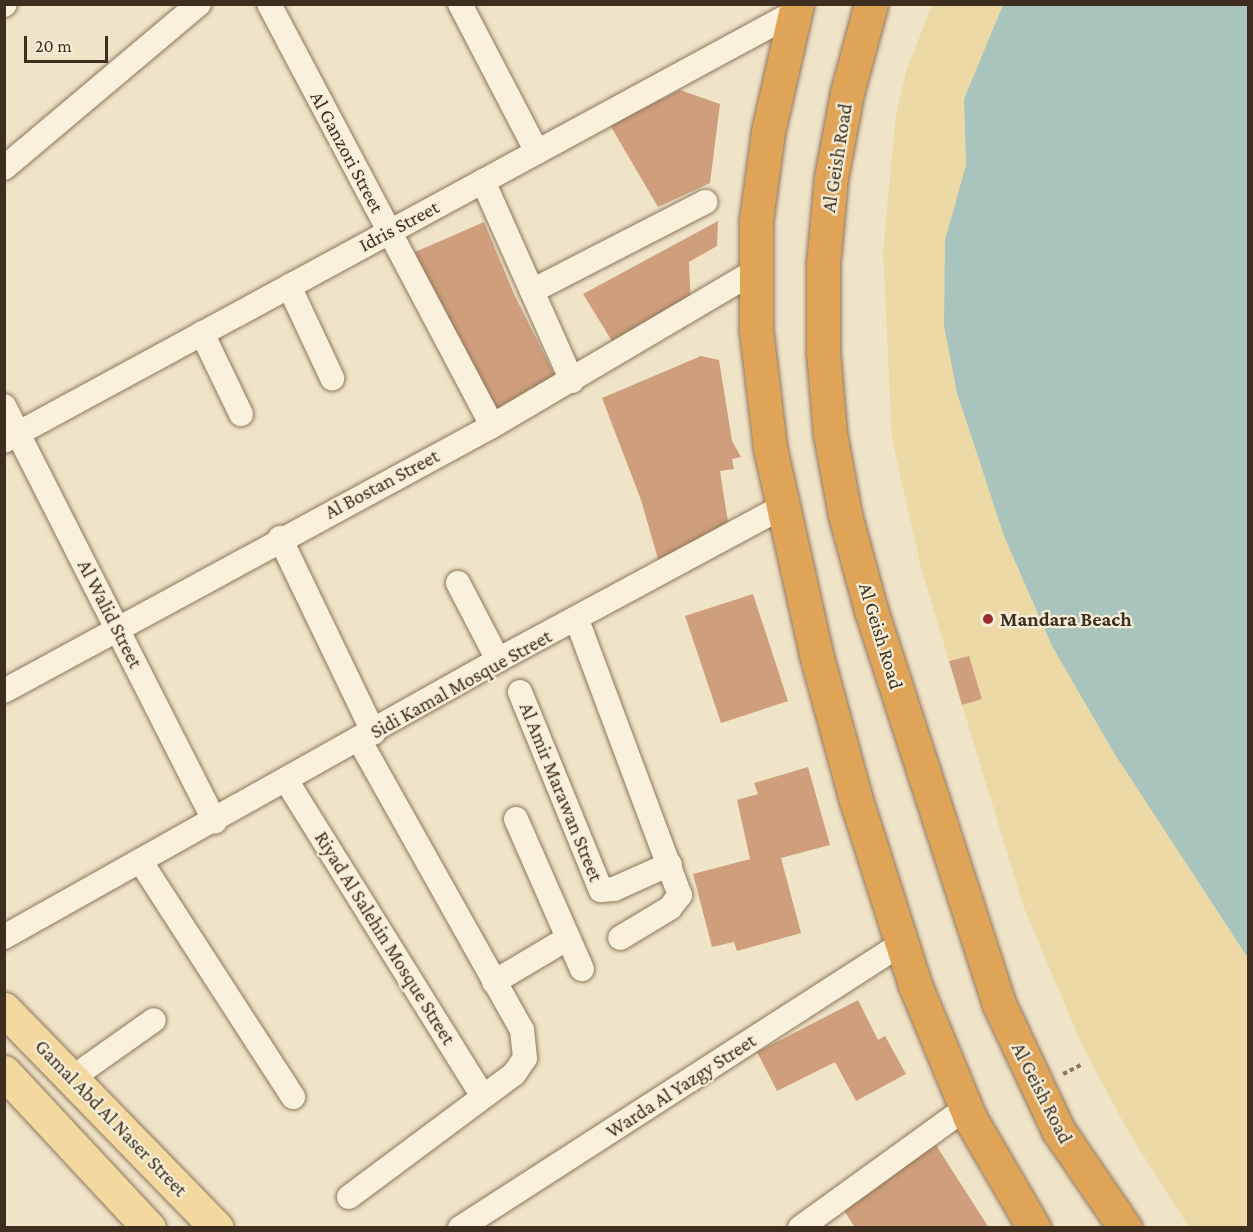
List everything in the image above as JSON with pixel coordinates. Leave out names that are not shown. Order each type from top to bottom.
[{"type":"highway","name":"Al Geish Road","points":[[871,4],[847,93],[831,178],[823,265],[823,352],[830,434],[845,514],[871,610],[999,1004],[1058,1130],[1125,1227]]},
{"type":"highway","points":[[796,8],[762,172],[755,271],[761,389],[782,507],[830,706],[901,944],[930,1027],[966,1108],[1002,1179],[1034,1227]]},
{"type":"main road","name":"Gamal Abd Al Naser Street","points":[[4,1009],[217,1227]]},
{"type":"main road","points":[[4,1072],[149,1227]]},
{"type":"street","points":[[4,168],[199,4]]},
{"type":"street","name":"Al Ganzori Street","points":[[268,4],[492,426]]},
{"type":"street","points":[[460,4],[537,152]]},
{"type":"street","name":"Idris Street","points":[[12,436],[537,152],[796,8]]},
{"type":"street","points":[[483,181],[572,381]]},
{"type":"street","points":[[532,291],[705,202]]},
{"type":"street","name":"Al Bostan Street","points":[[4,691],[280,538],[492,426],[572,381],[755,271]]},
{"type":"street","points":[[289,286],[332,378]]},
{"type":"street","points":[[202,333],[241,414]]},
{"type":"street","name":"Al Walid Street","points":[[4,406],[12,436],[117,629],[215,822]]},
{"type":"street","name":"Sidi Kamal Mosque Street","points":[[4,937],[215,822],[498,660],[577,620],[782,507]]},
{"type":"street","points":[[280,538],[367,736],[494,982],[522,1030],[525,1058],[514,1074],[349,1197]]},
{"type":"street","points":[[458,583],[498,660]]},
{"type":"street","points":[[577,620],[679,885],[676,902],[620,938]]},
{"type":"street","name":"Al Amir Marawan Street","points":[[520,692],[601,890],[614,889],[670,864]]},
{"type":"street","name":"Riyad Al Salehin Mosque Street","points":[[286,780],[483,1096]]},
{"type":"street","points":[[516,819],[582,969]]},
{"type":"street","points":[[141,862],[293,1097]]},
{"type":"street","points":[[494,982],[568,938]]},
{"type":"street","name":"Warda Al Yazgy Street","points":[[460,1227],[901,944]]},
{"type":"street","points":[[72,1078],[154,1020]]},
{"type":"street","points":[[800,1227],[966,1108]]},
{"type":"sand","name":"Mandara Beach","points":[[932,5],[1003,5],[964,99],[966,165],[945,240],[944,326],[957,393],[1004,536],[1052,646],[1114,753],[1248,958],[1248,1227],[1189,1227],[1129,1133],[1082,1045],[1024,908],[962,705],[982,699],[969,656],[949,661],[921,568],[892,439],[883,252],[896,114],[907,69]]},
{"type":"water","points":[[1003,5],[1248,5],[1248,958],[1114,753],[1052,646],[1004,536],[957,393],[944,326],[945,240],[966,165],[964,99]]},
{"type":"building","points":[[680,90],[720,104],[710,183],[658,207],[610,125]]},
{"type":"building","points":[[718,221],[717,246],[689,262],[691,308],[615,346],[583,294]]},
{"type":"building","points":[[484,222],[514,294],[557,380],[492,413],[415,252]]},
{"type":"building","points":[[701,356],[719,360],[732,441],[741,457],[732,459],[734,469],[720,471],[729,529],[660,566],[641,500],[602,398]]},
{"type":"building","points":[[753,594],[788,701],[721,723],[685,616]]},
{"type":"building","points":[[969,656],[982,699],[962,705],[949,661]]},
{"type":"building","points":[[808,767],[830,845],[781,858],[801,933],[737,951],[734,942],[712,947],[693,874],[750,859],[737,800],[758,794],[754,783]]},
{"type":"building","points":[[858,1000],[878,1040],[885,1036],[906,1074],[856,1101],[835,1062],[777,1091],[757,1052]]},
{"type":"building","points":[[936,1145],[989,1228],[855,1228],[842,1207]]},
{"type":"place","name":"Mandara Beach","points":[[988,619]]}]
